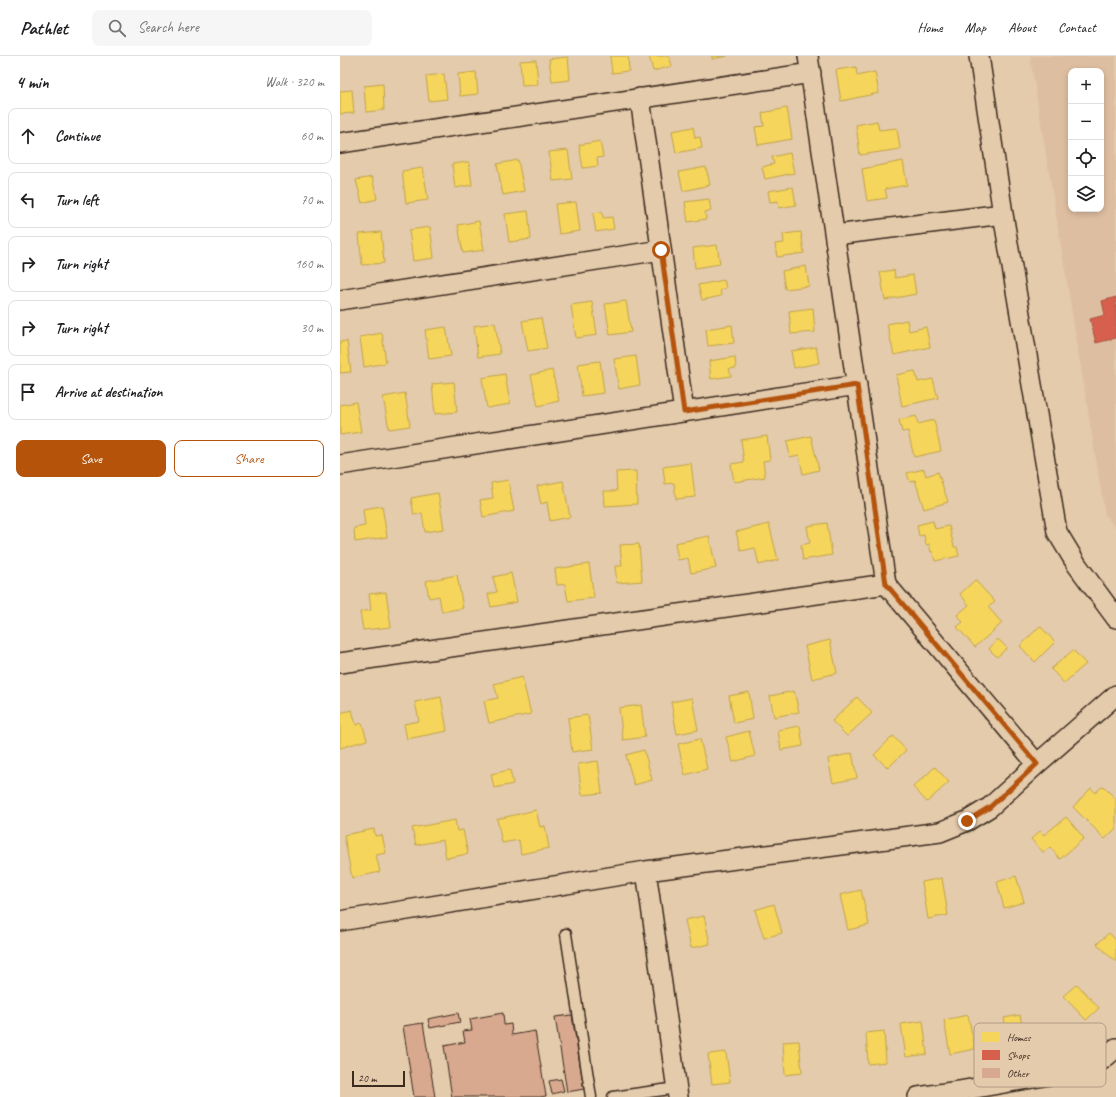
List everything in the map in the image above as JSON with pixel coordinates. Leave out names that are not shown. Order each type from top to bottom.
[{"type":"street","points":[[979,56],[1003,214],[1057,532],[1077,565],[1116,618]]},
{"type":"street","points":[[340,143],[640,98],[810,64],[886,584],[1037,764]]},
{"type":"street","points":[[640,98],[684,412]]},
{"type":"street","points":[[835,235],[1003,214]]},
{"type":"street","points":[[340,300],[661,250]]},
{"type":"street","points":[[340,465],[857,385]]},
{"type":"street","points":[[340,663],[886,584]]},
{"type":"street","points":[[340,921],[646,871],[940,832],[967,821],[990,807],[1116,695]]},
{"type":"street","points":[[646,871],[678,1092]]},
{"type":"street","points":[[1106,1057],[1116,1048]]},
{"type":"street","points":[[918,1097],[959,1094],[993,1087]]},
{"type":"lane","points":[[566,934],[592,1097]]},
{"type":"lane","points":[[613,1097],[678,1092]]},
{"type":"shaded area","points":[[1030,56],[1116,56],[1116,528],[1105,515]]},
{"type":"building: Homes","points":[[610,56],[628,56],[629,71],[612,73]]},
{"type":"building: Homes","points":[[649,56],[669,56],[672,66],[653,71]]},
{"type":"building: Homes","points":[[712,56],[727,56],[712,59]]},
{"type":"building: Homes","points":[[568,57],[570,80],[552,82],[549,59]]},
{"type":"building: Homes","points":[[536,60],[538,85],[522,86],[520,61]]},
{"type":"building: Homes","points":[[856,67],[857,76],[875,72],[879,93],[841,101],[836,70]]},
{"type":"building: Homes","points":[[476,72],[478,94],[460,96],[458,74]]},
{"type":"building: Homes","points":[[444,74],[447,99],[429,101],[426,76]]},
{"type":"building: Homes","points":[[383,84],[384,110],[366,112],[364,86]]},
{"type":"building: Homes","points":[[352,90],[354,113],[340,114],[340,91]]},
{"type":"building: Homes","points":[[787,108],[792,139],[758,145],[755,127],[764,126],[762,113]]},
{"type":"building: Homes","points":[[877,121],[879,130],[897,128],[900,149],[860,155],[856,125]]},
{"type":"building: Homes","points":[[693,127],[695,138],[700,137],[702,148],[676,153],[672,131]]},
{"type":"building: Homes","points":[[600,141],[603,157],[597,158],[598,166],[583,168],[579,145]]},
{"type":"building: Homes","points":[[568,150],[572,179],[553,181],[549,152]]},
{"type":"building: Homes","points":[[790,153],[794,173],[765,179],[762,167],[774,164],[772,157]]},
{"type":"building: Homes","points":[[518,160],[524,191],[503,195],[497,164]]},
{"type":"building: Homes","points":[[903,161],[907,185],[885,189],[887,198],[867,201],[862,169]]},
{"type":"building: Homes","points":[[469,162],[472,185],[455,188],[452,164]]},
{"type":"building: Homes","points":[[706,167],[710,185],[683,191],[679,172]]},
{"type":"building: Homes","points":[[423,168],[428,200],[406,203],[402,171]]},
{"type":"building: Homes","points":[[372,177],[377,199],[362,203],[356,180]]},
{"type":"building: Homes","points":[[793,187],[796,205],[779,208],[778,201],[770,202],[768,191]]},
{"type":"building: Homes","points":[[709,199],[711,211],[705,212],[706,219],[688,222],[685,202]]},
{"type":"building: Homes","points":[[576,202],[580,231],[559,234],[555,204]]},
{"type":"building: Homes","points":[[528,211],[531,239],[509,242],[505,214]]},
{"type":"building: Homes","points":[[602,212],[603,218],[612,217],[614,229],[596,232],[593,213]]},
{"type":"building: Homes","points":[[479,221],[484,250],[463,253],[458,225]]},
{"type":"building: Homes","points":[[430,227],[434,258],[413,261],[409,230]]},
{"type":"building: Homes","points":[[381,232],[384,263],[362,265],[359,234]]},
{"type":"building: Homes","points":[[801,232],[804,253],[777,257],[775,244],[784,243],[783,234]]},
{"type":"building: Homes","points":[[717,245],[720,264],[695,268],[693,248]]},
{"type":"building: Homes","points":[[806,266],[809,286],[785,289],[782,271]]},
{"type":"building: Homes","points":[[894,270],[895,278],[913,275],[916,294],[885,300],[880,272]]},
{"type":"building: Homes","points":[[724,280],[726,288],[720,290],[721,296],[702,300],[698,285]]},
{"type":"building: Homes","points":[[626,301],[631,332],[610,335],[605,304]]},
{"type":"building: Homes","points":[[592,302],[597,335],[576,338],[571,305]]},
{"type":"building: Homes","points":[[813,308],[815,332],[791,334],[789,311]]},
{"type":"building: Homes","points":[[541,318],[547,348],[528,351],[522,321]]},
{"type":"building: Homes","points":[[907,320],[909,331],[926,327],[930,347],[894,355],[887,324]]},
{"type":"building: Homes","points":[[495,323],[500,354],[478,357],[474,326]]},
{"type":"building: Homes","points":[[732,325],[734,343],[708,346],[706,329]]},
{"type":"building: Homes","points":[[446,327],[451,356],[429,359],[425,330]]},
{"type":"building: Homes","points":[[382,333],[386,363],[364,367],[360,337]]},
{"type":"building: Homes","points":[[347,341],[351,372],[340,373],[340,342]]},
{"type":"building: Homes","points":[[816,347],[819,363],[794,368],[791,351]]},
{"type":"building: Homes","points":[[636,356],[640,385],[619,389],[614,359]]},
{"type":"building: Homes","points":[[735,357],[736,368],[729,369],[731,376],[711,379],[709,361]]},
{"type":"building: Homes","points":[[600,361],[604,393],[582,396],[578,364]]},
{"type":"building: Homes","points":[[552,370],[559,401],[538,406],[531,375]]},
{"type":"building: Homes","points":[[915,371],[918,382],[933,379],[938,398],[902,406],[896,375]]},
{"type":"building: Homes","points":[[505,374],[510,404],[487,408],[482,378]]},
{"type":"building: Homes","points":[[454,382],[457,412],[435,414],[432,384]]},
{"type":"building: Homes","points":[[405,393],[410,426],[389,429],[383,397]]},
{"type":"building: Homes","points":[[356,402],[361,432],[340,435],[340,405]]},
{"type":"building: Homes","points":[[916,416],[918,424],[934,420],[941,451],[914,457],[908,431],[902,432],[899,420]]},
{"type":"building: Homes","points":[[767,436],[770,460],[763,461],[765,477],[734,482],[731,464],[744,462],[741,440]]},
{"type":"building: Homes","points":[[811,436],[819,470],[803,474],[799,455],[790,457],[787,441]]},
{"type":"building: Homes","points":[[691,463],[695,497],[676,499],[674,483],[665,484],[663,467]]},
{"type":"building: Homes","points":[[924,469],[926,476],[938,472],[948,502],[924,509],[915,480],[910,482],[907,473]]},
{"type":"building: Homes","points":[[636,471],[637,504],[605,506],[604,491],[617,491],[616,472]]},
{"type":"building: Homes","points":[[508,480],[514,511],[483,517],[480,500],[493,498],[491,483]]},
{"type":"building: Homes","points":[[563,481],[570,517],[550,521],[547,502],[541,504],[537,486]]},
{"type":"building: Homes","points":[[438,493],[444,529],[425,532],[422,513],[414,515],[411,498]]},
{"type":"building: Homes","points":[[382,506],[387,537],[355,542],[354,528],[365,526],[363,509]]},
{"type":"building: Homes","points":[[933,521],[935,529],[949,526],[954,547],[957,547],[959,556],[935,561],[929,544],[926,545],[924,535],[919,536],[917,525]]},
{"type":"building: Homes","points":[[827,523],[832,555],[803,560],[801,545],[810,543],[807,526]]},
{"type":"building: Homes","points":[[769,524],[778,560],[759,565],[755,548],[741,551],[736,532]]},
{"type":"building: Homes","points":[[709,536],[716,568],[691,573],[688,558],[678,560],[675,543]]},
{"type":"building: Homes","points":[[639,544],[642,581],[617,583],[615,566],[622,566],[620,545]]},
{"type":"building: Homes","points":[[589,564],[594,598],[568,601],[565,584],[557,585],[555,569]]},
{"type":"building: Homes","points":[[511,573],[517,602],[491,607],[488,594],[497,592],[493,577]]},
{"type":"building: Homes","points":[[457,575],[463,608],[442,612],[439,596],[429,598],[426,581]]},
{"type":"building: Homes","points":[[975,580],[995,602],[988,607],[1002,623],[975,647],[957,627],[963,622],[957,615],[969,605],[960,594]]},
{"type":"building: Homes","points":[[386,592],[391,627],[363,630],[360,612],[371,610],[369,594]]},
{"type":"building: Homes","points":[[1040,626],[1055,642],[1035,662],[1020,646]]},
{"type":"building: Homes","points":[[998,639],[1007,648],[997,657],[989,649]]},
{"type":"building: Homes","points":[[830,640],[837,673],[812,679],[805,646]]},
{"type":"building: Homes","points":[[1073,650],[1086,664],[1064,683],[1051,669]]},
{"type":"building: Homes","points":[[522,677],[531,714],[489,723],[484,701],[498,698],[494,684]]},
{"type":"building: Homes","points":[[794,691],[799,712],[774,717],[770,696]]},
{"type":"building: Homes","points":[[749,692],[753,719],[734,723],[729,696]]},
{"type":"building: Homes","points":[[441,697],[447,731],[407,739],[404,724],[419,721],[415,702]]},
{"type":"building: Homes","points":[[857,697],[872,713],[847,736],[832,721]]},
{"type":"building: Homes","points":[[692,698],[698,730],[677,734],[671,702]]},
{"type":"building: Homes","points":[[641,705],[645,737],[623,740],[619,708]]},
{"type":"building: Homes","points":[[352,710],[356,725],[362,723],[367,740],[340,748],[340,713]]},
{"type":"building: Homes","points":[[588,715],[593,749],[572,752],[568,718]]},
{"type":"building: Homes","points":[[800,726],[803,746],[781,750],[778,730]]},
{"type":"building: Homes","points":[[749,731],[755,756],[733,762],[726,737]]},
{"type":"building: Homes","points":[[893,736],[906,750],[888,768],[874,755]]},
{"type":"building: Homes","points":[[700,739],[707,769],[685,775],[678,744]]},
{"type":"building: Homes","points":[[644,750],[652,780],[634,785],[626,755]]},
{"type":"building: Homes","points":[[852,753],[857,778],[833,783],[828,759]]},
{"type":"building: Homes","points":[[598,761],[602,793],[582,795],[578,764]]},
{"type":"building: Homes","points":[[935,767],[949,782],[927,802],[913,787]]},
{"type":"building: Homes","points":[[510,770],[513,784],[494,788],[491,774]]},
{"type":"building: Homes","points":[[1103,786],[1116,798],[1116,828],[1105,839],[1073,807],[1091,788],[1095,793]]},
{"type":"building: Homes","points":[[536,810],[540,827],[545,826],[549,848],[521,854],[519,840],[502,843],[497,819]]},
{"type":"building: Homes","points":[[1066,817],[1084,838],[1060,859],[1050,847],[1043,852],[1031,839],[1040,831],[1044,835]]},
{"type":"building: Homes","points":[[455,820],[457,831],[463,830],[468,854],[446,858],[443,840],[416,845],[412,828]]},
{"type":"building: Homes","points":[[374,829],[375,836],[382,835],[386,853],[376,855],[380,872],[352,878],[344,835]]},
{"type":"building: Homes","points":[[1016,876],[1024,902],[1004,908],[997,882]]},
{"type":"building: Homes","points":[[942,878],[948,915],[928,919],[922,882]]},
{"type":"building: Homes","points":[[861,890],[869,925],[848,930],[840,895]]},
{"type":"building: Homes","points":[[774,904],[782,933],[764,938],[755,910]]},
{"type":"building: Homes","points":[[704,916],[710,944],[691,948],[685,920]]},
{"type":"building: Homes","points":[[1109,933],[1116,940],[1116,962],[1097,944]]},
{"type":"building: Homes","points":[[1077,984],[1099,1008],[1086,1020],[1063,996]]},
{"type":"building: Homes","points":[[968,1015],[974,1049],[950,1054],[944,1020]]},
{"type":"building: Homes","points":[[1020,1015],[1022,1023],[1005,1023],[1004,1018]]},
{"type":"building: Homes","points":[[923,1021],[927,1054],[906,1057],[901,1024]]},
{"type":"building: Homes","points":[[884,1031],[886,1062],[868,1064],[866,1033]]},
{"type":"building: Homes","points":[[799,1041],[802,1073],[785,1075],[783,1042]]},
{"type":"building: Homes","points":[[726,1052],[730,1082],[712,1084],[708,1054]]},
{"type":"building: Shops","points":[[1116,297],[1116,338],[1096,343],[1090,319],[1105,315],[1102,301]]},
{"type":"building: Other","points":[[458,1013],[460,1022],[430,1028],[428,1019]]},
{"type":"building: Other","points":[[503,1013],[504,1025],[511,1024],[512,1035],[535,1031],[546,1096],[452,1097],[444,1046],[465,1042],[463,1031],[472,1030],[470,1019]]},
{"type":"building: Other","points":[[572,1015],[584,1089],[567,1092],[555,1017]]},
{"type":"building: Other","points":[[423,1023],[435,1097],[414,1097],[403,1026]]},
{"type":"building: Other","points":[[561,1079],[564,1091],[552,1094],[549,1081]]},
{"type":"route","points":[[661,250],[684,412],[857,385],[886,584],[1037,764],[990,807],[967,821]]}]
